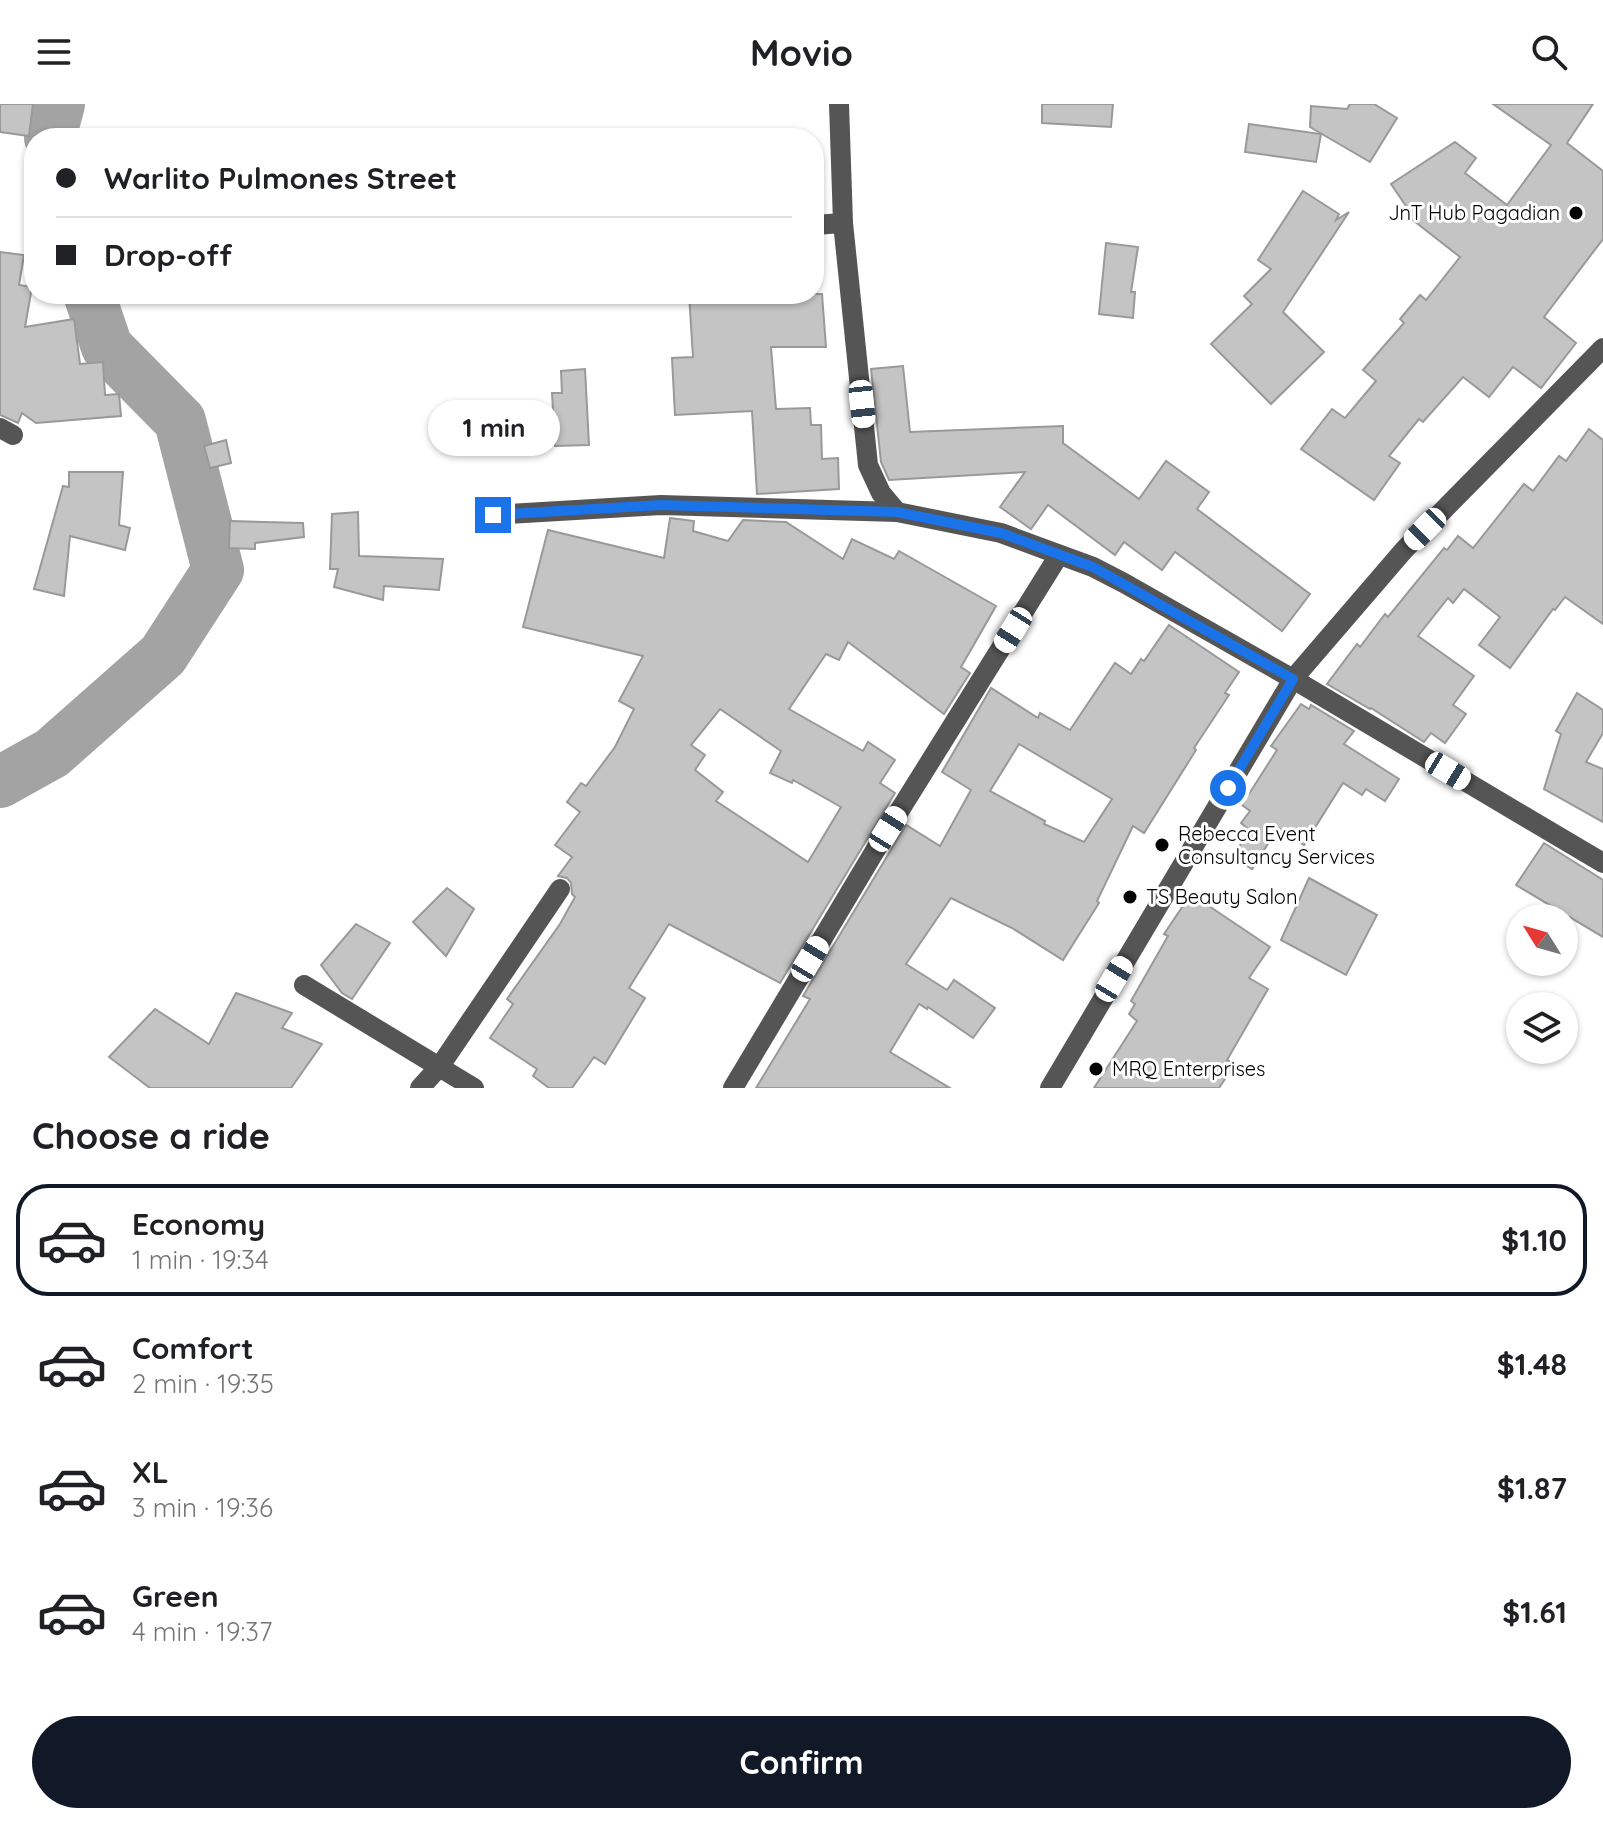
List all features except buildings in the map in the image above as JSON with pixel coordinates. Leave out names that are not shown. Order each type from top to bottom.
[{"type":"street","points":[[839,104],[843,223],[868,465],[881,493],[897,512]]},
{"type":"street","points":[[824,224],[843,223]]},
{"type":"street","points":[[1050,1088],[1293,679],[1404,550],[1603,348]]},
{"type":"street","points":[[493,515],[661,505],[897,512],[1001,533],[1103,572],[1293,679],[1603,863]]},
{"type":"street","points":[[733,1088],[888,829],[1059,555]]},
{"type":"street","points":[[420,1088],[440,1066],[560,889]]},
{"type":"street","points":[[304,985],[474,1088]]},
{"type":"waterway","points":[[53,128],[59,104]]},
{"type":"waterway","points":[[0,782],[52,753],[163,655],[218,570],[180,421],[107,347],[92,304]]},
{"type":"place","name":"JnT Hub Pagadian","points":[[1576,213]]},
{"type":"place","name":"Rebecca Event Consultancy Services","points":[[1162,845]]},
{"type":"place","name":"TS Beauty Salon","points":[[1130,897]]},
{"type":"place","name":"MRQ Enterprises","points":[[1096,1069]]},
{"type":"route","points":[[493,515],[661,505],[897,512],[1001,533],[1093,567],[1293,679],[1228,788]]}]
